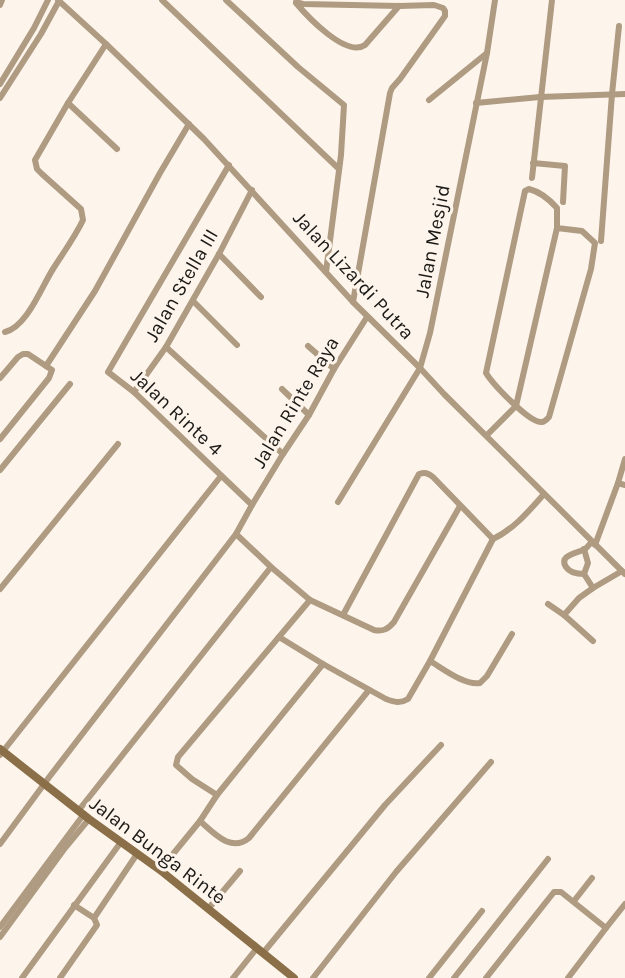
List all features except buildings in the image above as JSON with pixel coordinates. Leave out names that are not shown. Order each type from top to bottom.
[{"type":"street","points":[[0,5],[2,0]]},
{"type":"street","points":[[162,0],[339,169]]},
{"type":"street","points":[[226,0],[298,67],[344,105],[344,127],[326,272]]},
{"type":"street","name":"Jalan Mesjid","points":[[338,502],[420,368],[430,333],[487,52],[495,0]]},
{"type":"street","points":[[532,177],[552,0]]},
{"type":"street","points":[[0,84],[34,28],[46,1]]},
{"type":"street","points":[[0,98],[59,1]]},
{"type":"street","name":"Jalan Lizardi Putra","points":[[59,1],[189,124],[353,302],[623,573]]},
{"type":"street","points":[[295,1],[311,19],[338,41],[357,48],[364,45],[399,6]]},
{"type":"street","points":[[295,1],[303,4],[399,6],[428,3],[445,10],[445,16],[390,93],[353,302]]},
{"type":"street","points":[[601,240],[619,26]]},
{"type":"street","points":[[34,28],[41,34]]},
{"type":"street","points":[[5,332],[12,331],[19,324],[40,294],[83,220],[81,209],[42,174],[35,160],[106,44]]},
{"type":"street","points":[[429,100],[487,52]]},
{"type":"street","points":[[476,103],[540,97],[625,94]]},
{"type":"street","points":[[68,104],[117,149]]},
{"type":"street","points":[[46,366],[95,291],[189,124]]},
{"type":"street","points":[[533,163],[565,166],[563,202]]},
{"type":"street","name":"Jalan Rinte 4","points":[[229,165],[108,372],[134,392],[252,505]]},
{"type":"street","points":[[487,435],[516,406],[557,228],[558,209],[556,206],[540,193],[526,189],[486,373],[516,406],[533,419],[542,422],[549,417],[591,269],[594,243],[582,231],[557,228]]},
{"type":"street","name":"Jalan Stella III","points":[[134,392],[166,347],[193,301],[252,190]]},
{"type":"street","points":[[219,254],[261,297]]},
{"type":"street","points":[[193,301],[237,345]]},
{"type":"street","name":"Jalan Rinte Raya","points":[[0,844],[236,534],[367,316]]},
{"type":"street","points":[[308,346],[334,369]]},
{"type":"street","points":[[166,347],[283,454]]},
{"type":"street","points":[[0,439],[49,378],[52,370],[28,354],[23,354],[1,375]]},
{"type":"street","points":[[0,470],[70,384]]},
{"type":"street","points":[[282,389],[309,415]]},
{"type":"street","points":[[0,589],[118,444]]},
{"type":"street","points":[[584,574],[567,569],[564,561],[568,555],[593,543],[622,484],[625,459]]},
{"type":"street","points":[[344,615],[419,474],[429,473],[493,539]]},
{"type":"street","points":[[1,752],[221,476]]},
{"type":"street","points":[[279,637],[369,690],[393,702],[403,702],[408,699],[430,661],[493,539],[503,534],[522,518],[544,494]]},
{"type":"street","points":[[236,534],[310,600],[374,630],[381,631],[390,627],[460,506]]},
{"type":"street","points":[[584,549],[588,563],[584,574]]},
{"type":"street","points":[[0,927],[65,848],[84,814],[271,567]]},
{"type":"street","points":[[564,615],[579,598],[593,588],[623,573]]},
{"type":"street","points":[[584,574],[593,588]]},
{"type":"street","points":[[217,795],[186,774],[176,765],[176,762],[310,600]]},
{"type":"street","points":[[548,604],[593,641]]},
{"type":"street","points":[[430,661],[460,679],[472,684],[480,683],[487,676],[512,634]]},
{"type":"street","points":[[160,870],[200,821],[217,795],[323,664]]},
{"type":"street","points":[[200,821],[226,841],[233,844],[244,843],[369,690]]},
{"type":"street","points":[[233,978],[260,951],[385,805],[441,744]]},
{"type":"street","name":"Jalan Bunga Rinte","points":[[1,752],[160,870],[294,978]]},
{"type":"street","points":[[313,978],[396,872],[491,762]]},
{"type":"street","points":[[22,978],[121,842]]},
{"type":"street","points":[[94,918],[137,854]]},
{"type":"street","points":[[454,978],[548,860]]},
{"type":"street","points":[[208,909],[240,871]]},
{"type":"street","points":[[573,901],[592,878]]},
{"type":"street","points":[[486,978],[557,891],[606,928]]},
{"type":"street","points":[[568,978],[625,904]]},
{"type":"street","points":[[0,937],[20,905]]},
{"type":"street","points":[[60,978],[97,925],[94,918],[74,905]]},
{"type":"street","points":[[429,978],[482,911]]}]
